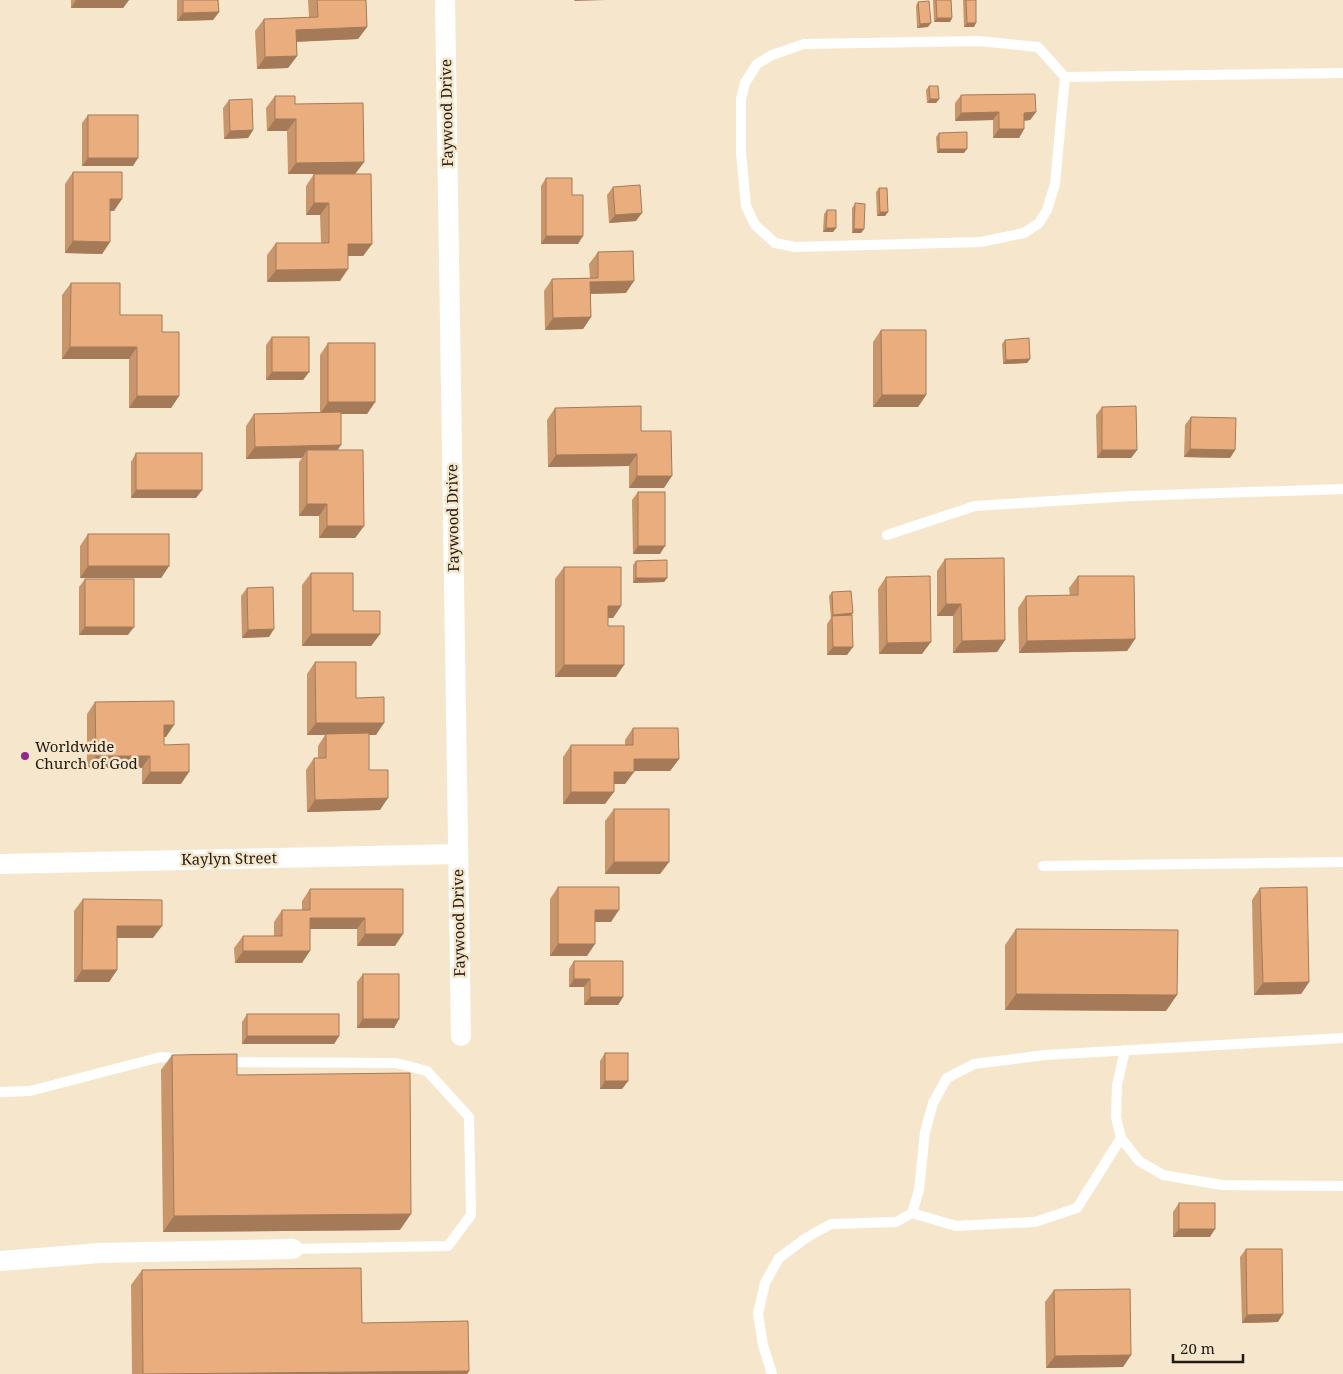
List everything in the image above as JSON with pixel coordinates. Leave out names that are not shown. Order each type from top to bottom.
[{"type":"street","name":"Faywood Drive","points":[[445,0],[461,1036]]},
{"type":"street","name":"Kaylyn Street","points":[[0,864],[458,854]]},
{"type":"street","points":[[0,1261],[100,1253],[292,1249]]},
{"type":"lane","points":[[1065,77],[1054,184],[1047,210],[1039,224],[1024,233],[981,242],[795,247],[775,242],[755,225],[746,206],[741,152],[742,99],[745,83],[757,64],[772,55],[804,44],[979,41],[1038,47],[1065,77],[1343,72]]},
{"type":"lane","points":[[887,535],[975,506],[1131,496],[1343,489]]},
{"type":"lane","points":[[1043,866],[1343,862]]},
{"type":"lane","points":[[772,1374],[763,1345],[758,1314],[765,1283],[779,1258],[806,1238],[831,1224],[896,1222],[912,1213],[919,1190],[925,1132],[933,1103],[948,1078],[974,1064],[1045,1055],[1343,1038]]},
{"type":"lane","points":[[1125,1050],[1117,1085],[1116,1117],[1121,1138],[1139,1161],[1163,1175],[1222,1185],[1343,1186]]},
{"type":"lane","points":[[0,1092],[30,1090],[161,1058],[198,1060]]},
{"type":"lane","points":[[217,1062],[396,1063],[427,1071],[469,1117],[471,1215],[448,1246],[292,1249]]},
{"type":"lane","points":[[912,1213],[956,1226],[1035,1222],[1077,1208],[1121,1138]]},
{"type":"building","points":[[183,0],[218,0],[219,12],[183,13]]},
{"type":"building","points":[[317,0],[366,0],[367,27],[296,30],[297,56],[265,57],[264,19],[318,17]]},
{"type":"building","points":[[936,0],[951,0],[952,18],[937,18]]},
{"type":"building","points":[[966,0],[976,0],[976,23],[967,23]]},
{"type":"building","points":[[929,1],[931,23],[920,24],[918,2]]},
{"type":"building","points":[[929,86],[938,86],[939,99],[930,99]]},
{"type":"building","points":[[1035,94],[1036,112],[1024,113],[1024,129],[999,129],[999,112],[961,113],[961,95]]},
{"type":"building","points":[[275,96],[295,96],[295,104],[363,103],[364,162],[296,163],[296,119],[275,119]]},
{"type":"building","points":[[252,99],[253,130],[230,131],[229,100]]},
{"type":"building","points":[[88,115],[138,115],[138,158],[88,158]]},
{"type":"building","points":[[967,132],[967,149],[939,149],[939,133]]},
{"type":"building","points":[[73,172],[122,172],[122,199],[110,199],[110,242],[73,241]]},
{"type":"building","points":[[314,174],[371,174],[372,244],[348,244],[348,269],[276,270],[276,243],[329,243],[329,203],[314,203]]},
{"type":"building","points":[[546,178],[572,178],[572,195],[583,195],[583,236],[546,236]]},
{"type":"building","points":[[640,185],[642,213],[615,215],[613,187]]},
{"type":"building","points":[[879,188],[887,188],[888,212],[880,212]]},
{"type":"building","points":[[855,203],[865,204],[864,229],[854,229]]},
{"type":"building","points":[[827,210],[836,210],[836,228],[826,228]]},
{"type":"building","points":[[633,251],[634,281],[590,282],[591,317],[553,318],[552,279],[598,278],[598,252]]},
{"type":"building","points":[[71,283],[120,283],[120,315],[162,315],[162,332],[179,332],[179,396],[137,396],[137,347],[70,347]]},
{"type":"building","points":[[881,330],[926,330],[926,395],[882,395]]},
{"type":"building","points":[[272,337],[309,337],[309,372],[272,372]]},
{"type":"building","points":[[1029,338],[1030,359],[1006,360],[1005,340]]},
{"type":"building","points":[[328,343],[375,343],[375,402],[328,402]]},
{"type":"building","points":[[641,406],[641,431],[671,431],[672,476],[637,476],[637,454],[556,455],[555,408]]},
{"type":"building","points":[[1136,406],[1137,450],[1102,450],[1102,407]]},
{"type":"building","points":[[341,412],[341,445],[255,447],[254,414]]},
{"type":"building","points":[[1191,417],[1236,418],[1235,450],[1190,449]]},
{"type":"building","points":[[307,450],[363,450],[364,526],[327,526],[327,504],[307,504]]},
{"type":"building","points":[[136,453],[202,453],[202,490],[136,490]]},
{"type":"building","points":[[638,492],[665,492],[665,546],[638,546]]},
{"type":"building","points":[[88,534],[169,534],[169,566],[88,566]]},
{"type":"building","points":[[1004,558],[1005,640],[962,641],[961,604],[946,604],[945,559]]},
{"type":"building","points":[[667,560],[667,578],[636,578],[636,561]]},
{"type":"building","points":[[564,567],[621,567],[621,606],[608,606],[608,626],[624,626],[624,665],[564,665]]},
{"type":"building","points":[[311,573],[353,573],[353,611],[380,611],[380,634],[311,634]]},
{"type":"building","points":[[930,576],[931,642],[887,643],[886,577]]},
{"type":"building","points":[[1078,576],[1134,576],[1135,639],[1027,641],[1026,596],[1078,595]]},
{"type":"building","points":[[85,579],[134,579],[134,627],[85,627]]},
{"type":"building","points":[[273,587],[274,629],[248,630],[247,588]]},
{"type":"building","points":[[851,591],[853,613],[833,615],[832,592]]},
{"type":"building","points":[[852,615],[853,647],[833,647],[832,616]]},
{"type":"building","points":[[315,662],[356,662],[356,698],[384,697],[384,723],[316,723]]},
{"type":"building","points":[[174,701],[174,725],[164,725],[164,745],[189,744],[189,772],[150,772],[150,756],[96,756],[95,702]]},
{"type":"building","points":[[633,728],[678,728],[679,759],[634,759],[634,772],[614,772],[614,792],[571,792],[571,745],[633,745]]},
{"type":"building","points":[[369,733],[369,770],[388,770],[388,798],[315,800],[314,758],[326,758],[326,734]]},
{"type":"building","points":[[614,809],[669,809],[669,862],[614,862]]},
{"type":"building","points":[[558,887],[619,887],[619,910],[595,910],[595,944],[558,944]]},
{"type":"building","points":[[1307,887],[1309,982],[1263,983],[1260,888]]},
{"type":"building","points":[[310,889],[403,889],[403,934],[365,934],[365,918],[310,918],[310,951],[243,951],[243,936],[282,936],[282,910],[310,910]]},
{"type":"building","points":[[83,899],[162,900],[162,926],[117,926],[117,970],[82,970]]},
{"type":"building","points":[[1016,929],[1178,930],[1177,995],[1016,994]]},
{"type":"building","points":[[574,961],[623,961],[623,997],[590,997],[590,979],[574,979]]},
{"type":"building","points":[[363,974],[399,974],[399,1019],[363,1019]]},
{"type":"building","points":[[247,1014],[339,1014],[339,1036],[247,1036]]},
{"type":"building","points":[[605,1053],[628,1053],[628,1081],[605,1081]]},
{"type":"building","points":[[237,1054],[237,1075],[410,1073],[411,1214],[174,1216],[172,1055]]},
{"type":"building","points":[[1179,1203],[1215,1203],[1215,1229],[1179,1229]]},
{"type":"building","points":[[1246,1249],[1282,1249],[1283,1314],[1247,1315]]},
{"type":"building","points":[[361,1268],[362,1323],[468,1321],[469,1371],[143,1374],[142,1270]]},
{"type":"building","points":[[1130,1289],[1131,1355],[1055,1356],[1054,1290]]},
{"type":"place","name":"Worldwide Church of God","points":[[25,756]]}]
